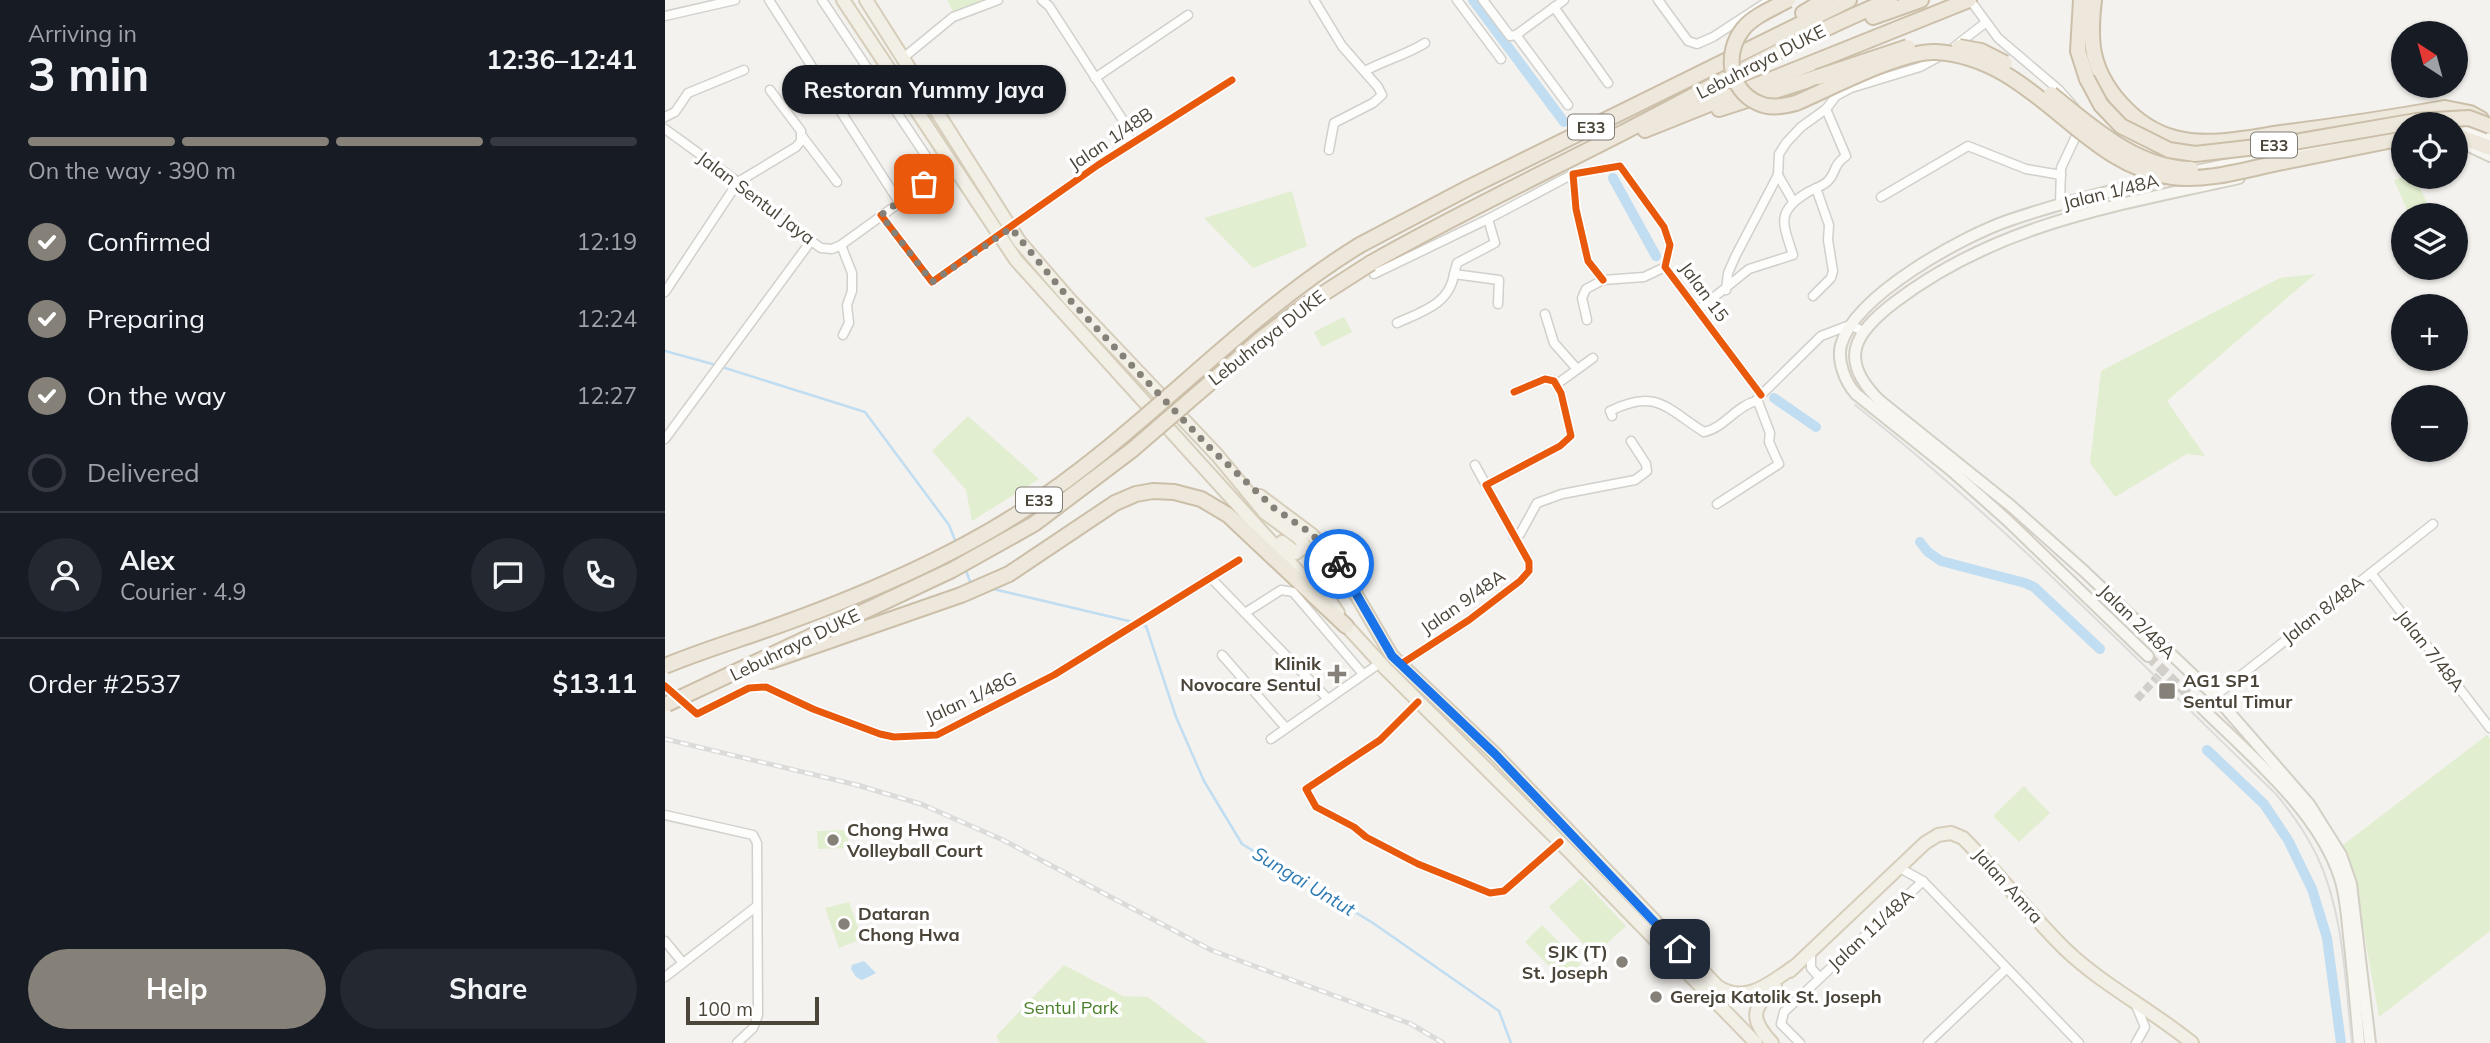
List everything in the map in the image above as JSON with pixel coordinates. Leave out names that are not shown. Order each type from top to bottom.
[{"type":"highway","points":[[1789,0],[1745,26],[1734,43],[1731,54],[1733,76],[1743,93],[1759,104],[1783,106],[1796,103],[1911,55],[1934,52],[1973,59],[1995,67],[2026,86],[2091,139],[2125,162],[2145,171],[2174,177],[2218,176],[2283,162]]},
{"type":"highway","name":"Lebuhraya DUKE","points":[[665,666],[832,604],[945,554],[1010,519],[1094,459],[1288,294],[1360,246],[1481,182],[1715,67],[1823,5],[1849,0]]},
{"type":"highway","name":"Lebuhraya DUKE","points":[[665,705],[964,564],[1034,524],[1132,450],[1293,313],[1373,268],[1435,226],[1568,169],[1748,69],[1890,0]]},
{"type":"highway","points":[[1836,28],[1921,0]]},
{"type":"highway","points":[[1568,169],[1861,43],[1970,0]]},
{"type":"highway","name":"E33","points":[[2081,0],[2078,51],[2087,79],[2101,105],[2121,126],[2169,150],[2195,154],[2232,151],[2416,121],[2469,118],[2490,126]]},
{"type":"highway","points":[[2094,0],[2091,25],[2093,50],[2111,90],[2126,110],[2146,125],[2173,138],[2201,142],[2251,137],[2445,108],[2470,113],[2490,126]]},
{"type":"highway","points":[[1568,169],[1712,111],[1915,45],[1939,44],[1981,51],[2033,80],[2097,131],[2152,162],[2179,169],[2219,169],[2283,162]]},
{"type":"highway","points":[[2468,140],[2490,148]]},
{"type":"highway","name":"E33","points":[[2283,162],[2391,142]]},
{"type":"highway","points":[[735,674],[961,595],[1009,574],[1115,503],[1146,491],[1201,499],[1228,514],[1346,626]]},
{"type":"main road","points":[[843,0],[999,237],[1053,303],[1380,663],[1756,1043]]},
{"type":"main road","points":[[866,0],[1011,228],[1070,300],[1212,450],[1265,513],[1303,542],[1303,550],[1296,553],[1291,551],[1196,458]]},
{"type":"main road","name":"Jalan 1/48A","points":[[1850,325],[1877,297],[1912,270],[1971,236],[2008,220],[2060,204],[2250,159],[2391,131]]},
{"type":"main road","points":[[2468,131],[2490,139]]},
{"type":"main road","name":"Jalan 1/48A","points":[[1863,331],[1918,285],[1969,254],[2013,236],[2075,216],[2391,143]]},
{"type":"main road","points":[[2468,146],[2490,156]]},
{"type":"main road","name":"Jalan 2/48A","points":[[1850,325],[1840,352],[1847,384],[1856,394],[1988,503],[2148,656]]},
{"type":"main road","points":[[1855,349],[1863,331]]},
{"type":"main road","name":"Jalan 2/48A","points":[[1855,349],[1855,364],[1865,386],[2011,506],[2085,572],[2214,696],[2309,804],[2341,855],[2351,884],[2370,1043]]},
{"type":"main road","points":[[1212,450],[1274,508],[1312,534],[1338,562],[1397,660]]},
{"type":"main road","points":[[1346,626],[1316,579],[1316,574],[1323,569],[1333,572],[1382,647],[1495,754],[1717,986],[1732,994],[1751,993],[1795,966]]},
{"type":"main road","points":[[2203,709],[2255,759],[2294,802],[2333,860],[2343,888],[2347,912],[2360,1043]]},
{"type":"main road","name":"Jalan Amra","points":[[1795,966],[1925,843],[1938,835],[1951,833],[1963,838],[2065,949],[2103,981],[2134,1000],[2192,1043]]},
{"type":"main road","points":[[1772,1043],[1756,1020],[1756,1010],[1762,999],[1795,966]]},
{"type":"street","points":[[665,16],[735,0]]},
{"type":"street","points":[[769,0],[899,202]]},
{"type":"street","points":[[822,0],[938,174]]},
{"type":"street","points":[[903,58],[953,17],[998,0]]},
{"type":"street","points":[[1058,0],[1046,3],[1128,128],[1129,144]]},
{"type":"street","points":[[1314,0],[1342,46],[1382,95],[1373,103],[1333,123],[1329,150]]},
{"type":"street","points":[[1457,0],[1501,59]]},
{"type":"street","points":[[1483,0],[1510,36],[1516,35],[1564,0]]},
{"type":"street","points":[[1658,0],[1688,41],[1697,44],[1705,42],[1770,0]]},
{"type":"street","points":[[1970,0],[1998,38],[2066,96],[2075,109],[2077,131],[2061,175],[2060,204]]},
{"type":"street","points":[[1554,7],[1608,83]]},
{"type":"street","points":[[1095,78],[1188,15]]},
{"type":"street","points":[[1726,290],[1728,273],[1736,255],[1778,175],[1781,149],[1801,127],[1826,109],[1836,96],[1851,88],[1904,73],[1933,61],[1985,23]]},
{"type":"street","points":[[1516,35],[1568,105]]},
{"type":"street","points":[[1365,71],[1384,61],[1406,55],[1425,43]]},
{"type":"street","points":[[665,117],[675,112],[688,93],[744,70]]},
{"type":"street","name":"Jalan 1/48B","points":[[881,215],[932,282],[1129,144],[1232,80]]},
{"type":"street","points":[[887,96],[902,87]]},
{"type":"street","points":[[770,90],[837,182]]},
{"type":"street","points":[[1697,310],[1726,290],[1749,269],[1793,256],[1783,218],[1786,209],[1793,201],[1827,182],[1836,163],[1846,156],[1826,109]]},
{"type":"street","name":"Jalan Sentul Jaya","points":[[665,129],[738,182],[766,207],[821,248],[832,249],[841,245]]},
{"type":"street","points":[[665,292],[738,182],[796,146],[802,136]]},
{"type":"street","points":[[1881,197],[1968,146],[2026,169],[2061,175]]},
{"type":"street","points":[[842,335],[849,323],[852,273],[841,245],[952,165]]},
{"type":"street","name":"Jalan 15","points":[[1568,169],[1620,166],[1664,227],[1670,245],[1665,267],[1759,398],[1769,429],[1769,442],[1779,464],[1717,504]]},
{"type":"street","points":[[1373,268],[1488,219],[1568,169],[1588,261],[1603,280]]},
{"type":"street","points":[[1778,175],[1793,201]]},
{"type":"street","points":[[1813,296],[1831,278],[1833,271],[1828,240],[1829,225],[1816,188]]},
{"type":"street","points":[[1397,323],[1436,305],[1453,285],[1457,263],[1495,243],[1488,219]]},
{"type":"street","points":[[665,439],[811,241]]},
{"type":"street","points":[[1587,320],[1582,298],[1586,289],[1603,280],[1644,277],[1665,267]]},
{"type":"street","points":[[1454,274],[1499,280],[1498,304]]},
{"type":"street","points":[[1545,314],[1551,338],[1577,369]]},
{"type":"street","points":[[1612,416],[1611,411],[1627,402],[1655,400],[1704,432],[1711,431],[1745,405],[1759,398],[1821,336],[1850,325],[1863,331]]},
{"type":"street","points":[[1821,336],[1834,336],[1855,349]]},
{"type":"street","points":[[1557,384],[1593,358]]},
{"type":"street","points":[[1514,392],[1545,379],[1557,384]]},
{"type":"street","points":[[1486,485],[1560,446],[1571,436],[1557,384]]},
{"type":"street","points":[[1514,537],[1520,534],[1537,502],[1562,494],[1635,480],[1647,471],[1638,449],[1631,441]]},
{"type":"street","name":"Jalan 9/48A","points":[[1397,660],[1469,620],[1520,581],[1529,570],[1528,562],[1475,465]]},
{"type":"street","name":"Jalan 8/48A","points":[[2214,696],[2433,524]]},
{"type":"street","name":"Jalan 1/48G","points":[[665,686],[697,714],[737,692],[766,687],[865,730],[894,737],[937,735],[1008,701],[1054,675],[1238,560]]},
{"type":"street","name":"Jalan 7/48A","points":[[2371,573],[2490,728]]},
{"type":"street","points":[[1210,577],[1328,699]]},
{"type":"street","points":[[1245,613],[1281,590],[1293,592],[1363,674]]},
{"type":"street","points":[[1221,655],[1286,728]]},
{"type":"street","points":[[1271,739],[1380,663]]},
{"type":"street","points":[[1418,702],[1380,740],[1306,789],[1315,807],[1418,864],[1490,893],[1504,891],[1560,842]]},
{"type":"street","points":[[665,815],[753,835],[757,843],[758,1015],[748,1034],[737,1043]]},
{"type":"street","points":[[1898,867],[1923,881],[2079,1043]]},
{"type":"street","name":"Jalan 11/48A","points":[[1800,1043],[1781,1024],[1784,1012],[1923,881]]},
{"type":"street","points":[[665,977],[757,906]]},
{"type":"street","points":[[665,941],[683,963]]},
{"type":"street","points":[[1812,950],[1809,960],[1811,968],[1820,978]]},
{"type":"street","points":[[1928,1043],[2006,969]]},
{"type":"street","points":[[2134,1000],[2145,1027],[2136,1043]]},
{"type":"green space","points":[[947,0],[993,0],[954,13]]},
{"type":"green space","points":[[2398,189],[2421,189],[2427,203],[2404,203]]},
{"type":"green space","points":[[1292,191],[1307,246],[1253,268],[1204,218]]},
{"type":"green space","points":[[2315,274],[2167,401],[2205,456],[2187,454],[2115,497],[2090,463],[2101,371],[2280,278]]},
{"type":"green space","points":[[1344,317],[1352,332],[1322,347],[1314,332]]},
{"type":"green space","points":[[968,416],[1039,479],[972,521],[966,490],[932,451]]},
{"type":"green space","points":[[2487,735],[2490,739],[2490,931],[2379,1017],[2353,871],[2343,845]]},
{"type":"green space","points":[[2024,786],[2050,813],[2019,842],[1993,816]]},
{"type":"green space","name":"Chong Hwa Volleyball Court","points":[[848,830],[848,848],[818,849],[817,831]]},
{"type":"green space","points":[[1581,878],[1626,926],[1594,955],[1549,907]]},
{"type":"green space","name":"Dataran Chong Hwa","points":[[849,902],[862,939],[839,948],[825,908]]},
{"type":"green space","points":[[1542,925],[1581,964],[1564,981],[1525,942]]},
{"type":"green space","name":"Sentul Park","points":[[1064,965],[1123,996],[1148,997],[1208,1043],[1000,1043],[996,1036]]},
{"type":"water","points":[[864,961],[876,973],[862,980],[856,977],[851,969],[852,965]]},
{"type":"waterway","points":[[1473,0],[1564,122]]},
{"type":"waterway","points":[[1613,178],[1656,256]]},
{"type":"waterway","points":[[665,351],[716,365]]},
{"type":"waterway","points":[[722,367],[865,412],[949,525],[957,545]]},
{"type":"waterway","points":[[1774,398],[1816,427]]},
{"type":"waterway","points":[[1920,542],[1941,561],[2034,587],[2100,649]]},
{"type":"waterway","points":[[965,568],[971,584]]},
{"type":"waterway","name":"Sungai Untut","points":[[989,588],[1133,622]]},
{"type":"waterway","name":"Sungai Untut","points":[[1139,624],[1146,626],[1176,717],[1204,781],[1242,844],[1373,923],[1499,1011],[1511,1043]]},
{"type":"waterway","points":[[2207,750],[2264,804],[2288,840],[2312,889],[2327,938],[2341,1043]]},
{"type":"tunnel","points":[[2148,656],[2203,709]]},
{"type":"tunnel","points":[[2137,699],[2163,671]]},
{"type":"tram line","points":[[1855,405],[2018,545],[2275,793],[2287,808],[2317,856],[2333,901],[2342,948],[2352,1043]]},
{"type":"railway","points":[[665,739],[857,785],[921,804],[1003,840],[1211,950],[1411,1024],[1443,1043]]},
{"type":"cycle path","points":[[881,215],[932,282],[1098,165],[1232,80]]},
{"type":"cycle path","points":[[1603,280],[1588,261],[1576,209],[1573,174],[1620,166],[1664,227],[1670,245],[1665,267],[1761,395]]},
{"type":"cycle path","points":[[1401,664],[1469,620],[1529,571],[1529,562],[1486,485],[1560,446],[1571,436],[1561,393],[1554,381],[1545,379],[1514,392]]},
{"type":"cycle path","points":[[665,686],[697,714],[749,688],[766,687],[813,709],[880,734],[894,737],[937,735],[1054,675],[1239,560]]},
{"type":"cycle path","points":[[1418,702],[1380,740],[1306,789],[1316,807],[1418,864],[1490,893],[1504,891],[1560,842]]},
{"type":"way so far","points":[[924,184],[881,215],[932,282],[1011,228],[1045,273],[1208,446],[1274,508],[1312,534],[1339,564]]},
{"type":"place","name":"Restoran Yummy Jaya","points":[[924,184]]},
{"type":"place","name":"Klinik Novocare Sentul","points":[[1337,674]]},
{"type":"place","name":"AG1 SP1 Sentul Timur","points":[[2167,691]]},
{"type":"place","name":"Chong Hwa Volleyball Court","points":[[833,840]]},
{"type":"place","name":"Dataran Chong Hwa","points":[[844,924]]},
{"type":"place","name":"SJK (T) St. Joseph","points":[[1622,962]]},
{"type":"place","name":"Gereja Katolik St. Joseph","points":[[1656,997]]},
{"type":"route","points":[[1339,564],[1392,656],[1495,754],[1680,949]]}]
